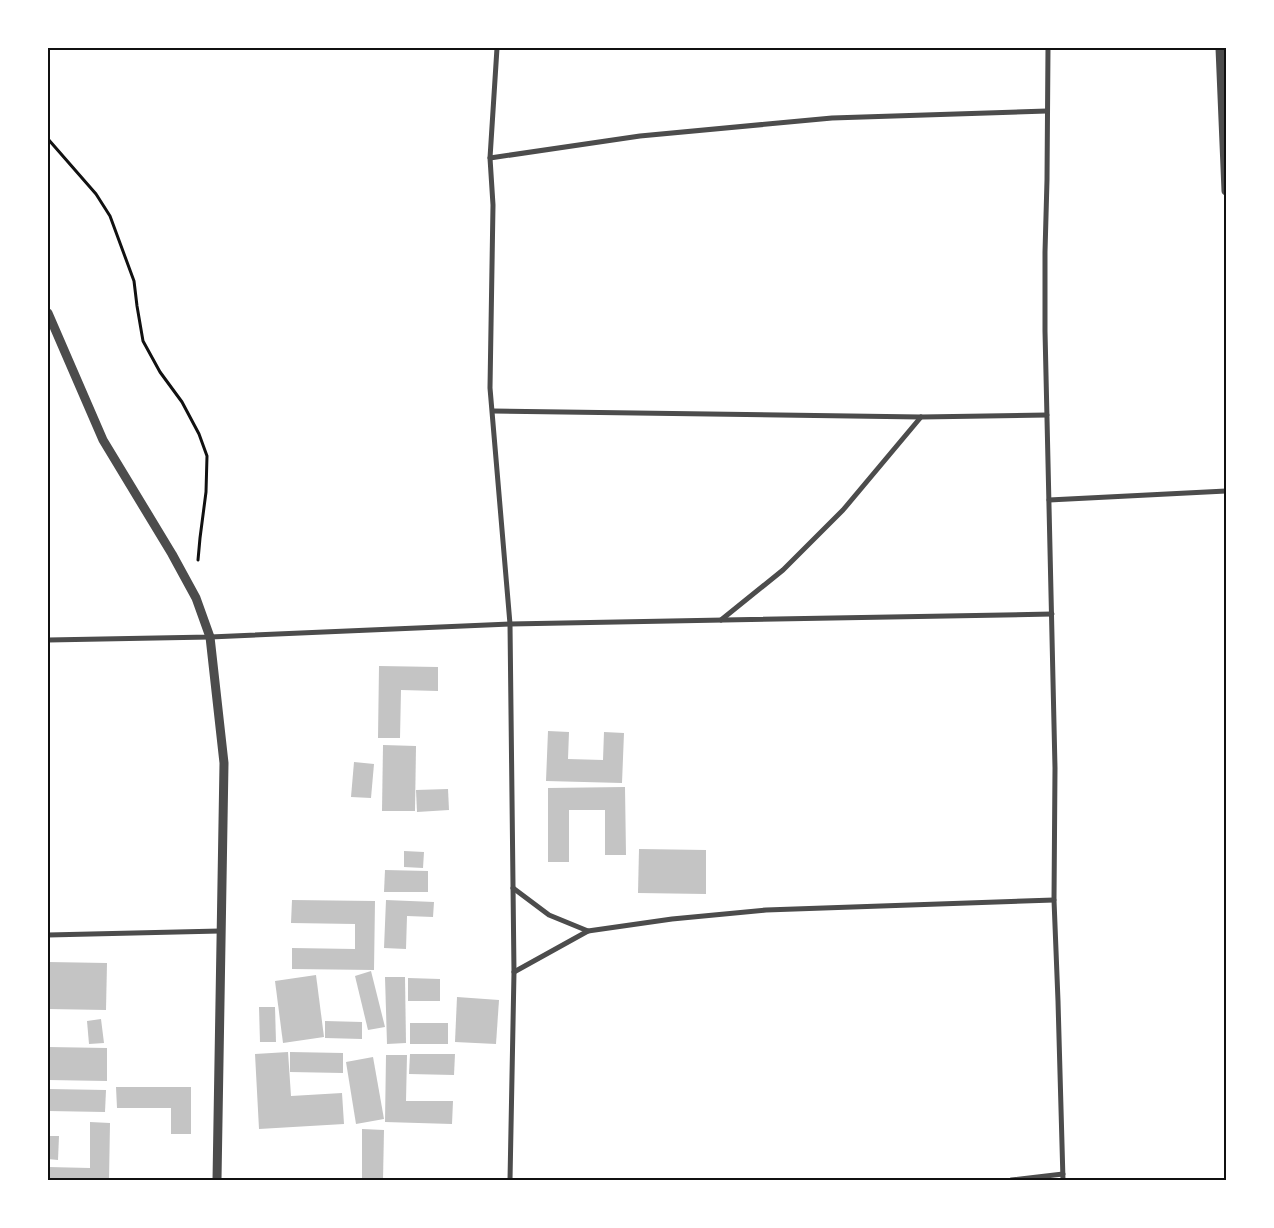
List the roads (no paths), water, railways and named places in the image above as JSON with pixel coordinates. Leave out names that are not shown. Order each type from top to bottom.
[{"type":"street","points":[[497,48],[490,158],[493,205],[490,388],[510,624],[514,972],[510,1180]]},
{"type":"street","points":[[1011,1180],[1063,1177],[1054,900],[1055,768],[1044,252],[1048,48]]},
{"type":"street","points":[[1220,48],[1223,60],[1226,191]]},
{"type":"street","points":[[490,158],[640,136],[832,118],[1048,111]]},
{"type":"street","points":[[48,313],[103,440],[172,554],[196,598],[210,638],[224,763],[217,1180]]},
{"type":"street","points":[[493,411],[921,417],[1047,415]]},
{"type":"street","points":[[720,620],[784,570],[843,510],[921,417]]},
{"type":"street","points":[[1050,500],[1226,491]]},
{"type":"street","points":[[48,640],[210,638],[510,624],[1052,614]]},
{"type":"street","points":[[513,888],[549,915],[588,931]]},
{"type":"street","points":[[514,972],[588,931],[672,919],[766,910],[1054,900]]},
{"type":"street","points":[[48,935],[220,931]]}]
